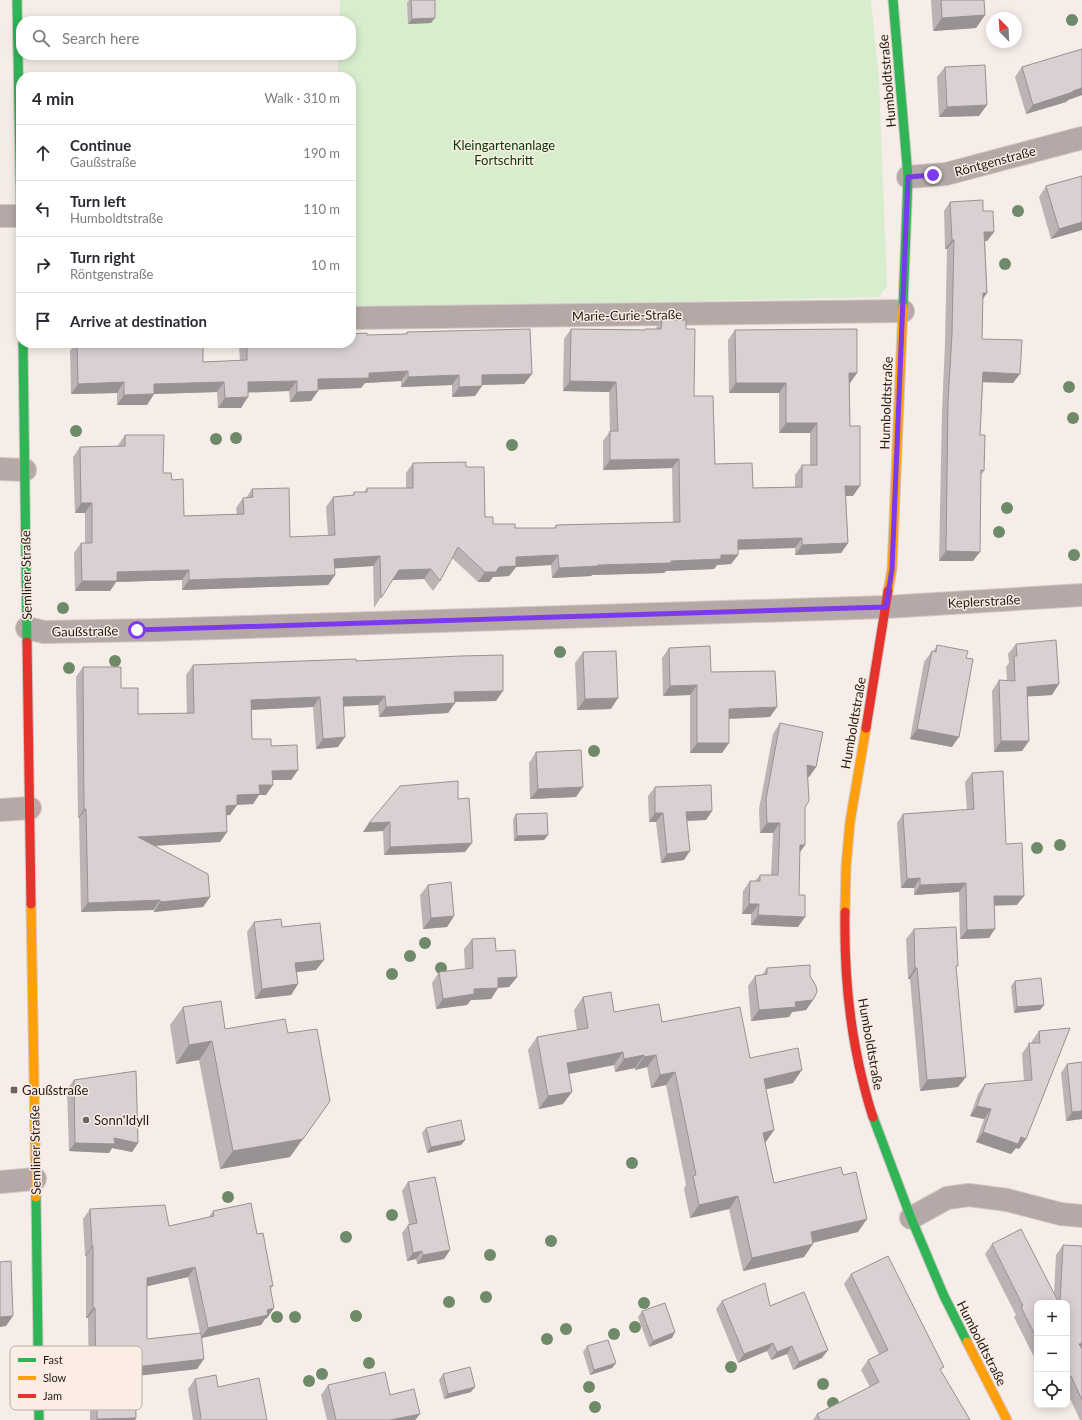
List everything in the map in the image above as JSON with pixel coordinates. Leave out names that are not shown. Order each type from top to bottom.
[{"type":"street","points":[[17,0],[17,16]]},
{"type":"street","name":"Humboldtstraße","points":[[893,0],[908,177],[892,569],[850,822],[846,867],[845,931],[849,1008],[857,1058],[871,1112],[911,1218],[944,1296],[1007,1420]]},
{"type":"street","points":[[18,60],[18,72]]},
{"type":"street","name":"Röntgenstraße","points":[[908,177],[946,174],[1082,138]]},
{"type":"street","points":[[0,216],[16,216]]},
{"type":"street","name":"Marie-Curie-Straße","points":[[356,318],[902,311]]},
{"type":"street","name":"Semliner Straße","points":[[23,348],[38,1346]]},
{"type":"street","points":[[0,469],[25,470]]},
{"type":"street","name":"Keplerstraße","points":[[886,607],[1082,595]]},
{"type":"street","name":"Gaußstraße","points":[[27,628],[44,632],[153,630],[886,607]]},
{"type":"street","points":[[0,810],[30,808]]},
{"type":"street","points":[[0,1182],[35,1179]]},
{"type":"street","points":[[911,1218],[947,1198],[969,1195],[1007,1200],[1061,1214],[1082,1216]]},
{"type":"street","name":"Semliner Straße","points":[[39,1410],[39,1420]]},
{"type":"green space","name":"Kleingartenanlage Fortschritt","points":[[340,0],[871,0],[879,79],[887,286],[879,297],[356,309],[356,72],[338,72],[338,60],[356,60],[356,16],[339,16]]},
{"type":"building","points":[[411,0],[435,0],[435,18],[412,19]]},
{"type":"building","points":[[941,0],[984,0],[985,15],[942,18]]},
{"type":"building","points":[[1082,49],[1082,88],[1033,105],[1022,67]]},
{"type":"building","points":[[985,65],[987,105],[947,107],[945,67]]},
{"type":"building","points":[[1082,176],[1082,222],[1059,229],[1046,186]]},
{"type":"building","points":[[983,200],[983,211],[993,211],[994,232],[984,232],[987,293],[983,293],[982,339],[1022,340],[1020,374],[983,372],[980,435],[985,435],[984,471],[981,470],[980,552],[946,551],[948,401],[952,334],[954,240],[952,240],[950,202]]},
{"type":"building","points":[[662,320],[686,320],[686,329],[695,329],[694,396],[713,396],[715,464],[752,463],[753,488],[802,487],[802,465],[817,465],[817,423],[786,423],[786,383],[736,383],[735,330],[857,329],[857,373],[849,373],[850,426],[860,426],[860,486],[845,486],[848,543],[802,545],[802,538],[738,540],[738,555],[721,555],[721,559],[671,561],[671,563],[598,565],[559,568],[558,555],[516,557],[516,566],[499,567],[496,572],[485,572],[458,547],[440,581],[431,569],[399,570],[381,598],[380,556],[334,559],[335,575],[189,580],[189,570],[117,572],[117,581],[82,581],[81,543],[92,543],[92,503],[81,503],[80,447],[125,446],[125,435],[164,435],[163,473],[171,473],[172,480],[183,479],[184,516],[244,514],[243,498],[253,497],[252,489],[289,488],[290,537],[335,535],[333,497],[354,495],[354,492],[367,492],[367,488],[413,488],[413,463],[466,462],[466,467],[484,467],[485,517],[493,517],[493,524],[515,524],[515,528],[556,528],[556,525],[680,522],[679,459],[610,460],[610,431],[618,431],[616,382],[570,381],[571,329],[661,329]]},
{"type":"building","points":[[530,329],[532,374],[482,375],[482,386],[459,387],[459,375],[408,377],[408,371],[369,373],[369,378],[318,379],[318,391],[297,392],[297,381],[248,382],[248,397],[225,398],[224,382],[154,384],[154,394],[124,395],[124,382],[78,384],[77,348],[203,348],[203,362],[247,360],[247,348],[356,348],[356,334],[367,333],[367,335],[407,334],[407,332]]},
{"type":"building","points":[[1056,640],[1059,684],[1027,687],[1029,741],[1001,741],[999,680],[1015,681],[1014,656],[1017,656],[1016,644]]},
{"type":"building","points":[[937,645],[968,651],[966,658],[973,659],[959,737],[917,729],[932,651],[936,652]]},
{"type":"building","points":[[710,646],[711,672],[775,671],[777,707],[729,709],[729,743],[697,743],[697,685],[670,686],[669,648]]},
{"type":"building","points":[[616,651],[618,698],[585,699],[583,652]]},
{"type":"building","points":[[503,655],[503,691],[454,692],[455,703],[386,707],[385,696],[343,697],[345,737],[323,739],[320,697],[251,700],[252,739],[271,739],[271,746],[297,745],[298,770],[272,771],[273,785],[259,785],[260,794],[237,795],[237,805],[226,806],[227,832],[138,837],[208,874],[210,897],[160,902],[160,900],[88,903],[86,809],[84,809],[83,667],[121,667],[121,688],[138,688],[138,714],[194,713],[193,665],[356,659],[356,661]]},
{"type":"building","points":[[780,723],[823,732],[816,767],[807,765],[809,801],[805,807],[805,845],[800,845],[799,895],[805,895],[805,917],[758,915],[759,904],[749,904],[750,881],[760,881],[760,875],[778,875],[780,823],[767,823],[766,799]]},
{"type":"building","points":[[581,750],[583,787],[538,789],[536,752]]},
{"type":"building","points":[[1003,771],[1006,844],[1022,843],[1024,896],[994,896],[995,929],[967,930],[966,883],[920,885],[920,878],[907,879],[903,814],[974,809],[972,773]]},
{"type":"building","points":[[458,781],[458,799],[469,798],[472,843],[390,847],[390,822],[369,823],[400,786]]},
{"type":"building","points":[[711,785],[712,811],[686,812],[690,851],[667,854],[663,813],[655,813],[655,787]]},
{"type":"building","points":[[547,813],[548,835],[517,836],[516,814]]},
{"type":"building","points":[[451,882],[454,916],[431,918],[428,885]]},
{"type":"building","points":[[281,919],[282,927],[320,923],[324,960],[295,963],[298,984],[262,989],[254,922]]},
{"type":"building","points":[[956,927],[958,966],[956,966],[966,1077],[927,1080],[917,968],[915,968],[914,929]]},
{"type":"building","points":[[495,938],[496,951],[515,950],[517,977],[498,978],[498,988],[474,989],[474,994],[443,999],[439,972],[473,968],[472,939]]},
{"type":"building","points":[[810,965],[810,976],[816,986],[817,992],[813,1000],[795,1002],[796,1007],[759,1010],[755,976],[767,974],[767,968]]},
{"type":"building","points":[[1041,978],[1044,1005],[1017,1007],[1015,981]]},
{"type":"building","points":[[611,992],[614,1012],[659,1004],[662,1022],[740,1007],[750,1058],[798,1048],[802,1070],[764,1079],[774,1130],[763,1133],[774,1183],[841,1167],[843,1175],[856,1172],[867,1219],[811,1232],[813,1244],[752,1258],[738,1196],[699,1205],[693,1176],[696,1175],[675,1072],[660,1075],[656,1055],[644,1057],[644,1055],[624,1059],[623,1052],[567,1063],[572,1092],[548,1096],[537,1037],[588,1028],[583,997]]},
{"type":"building","points":[[221,1001],[225,1029],[285,1019],[288,1033],[317,1029],[330,1101],[303,1139],[233,1151],[212,1041],[189,1045],[183,1007]]},
{"type":"building","points":[[1070,1028],[1026,1139],[1021,1137],[1018,1144],[983,1132],[991,1109],[977,1106],[985,1084],[1032,1080],[1029,1043],[1040,1043],[1039,1031]]},
{"type":"building","points":[[1082,1062],[1082,1111],[1072,1112],[1067,1064]]},
{"type":"building","points":[[136,1071],[138,1143],[114,1138],[115,1144],[75,1143],[74,1080]]},
{"type":"building","points":[[461,1120],[465,1140],[431,1147],[426,1128]]},
{"type":"building","points":[[435,1177],[450,1250],[423,1255],[422,1251],[413,1253],[408,1225],[417,1223],[408,1182]]},
{"type":"building","points":[[251,1203],[257,1234],[263,1233],[273,1286],[270,1286],[274,1308],[267,1310],[268,1315],[208,1328],[195,1267],[147,1278],[147,1339],[201,1333],[204,1359],[142,1366],[142,1346],[96,1346],[95,1308],[93,1308],[93,1246],[90,1209],[165,1205],[169,1226],[214,1216],[213,1211]]},
{"type":"building","points":[[1021,1229],[1057,1300],[1034,1300],[1034,1333],[1021,1307],[1023,1306],[992,1244]]},
{"type":"building","points":[[1063,1245],[1082,1246],[1082,1343],[1079,1344],[1082,1349],[1082,1400],[1070,1376],[1070,1300],[1060,1300]]},
{"type":"building","points":[[888,1256],[944,1367],[940,1369],[970,1420],[820,1420],[817,1414],[879,1382],[868,1360],[888,1350],[851,1274]]},
{"type":"building","points":[[11,1261],[13,1316],[0,1317],[0,1262]]},
{"type":"building","points":[[765,1283],[770,1306],[804,1292],[828,1350],[799,1362],[792,1346],[777,1352],[773,1343],[744,1354],[722,1301]]},
{"type":"building","points":[[665,1303],[675,1332],[653,1341],[642,1311]]},
{"type":"building","points":[[608,1340],[616,1363],[594,1370],[587,1346]]},
{"type":"building","points":[[470,1367],[475,1387],[448,1394],[443,1374]]},
{"type":"building","points":[[385,1372],[390,1395],[414,1389],[420,1414],[390,1420],[336,1420],[328,1385]]},
{"type":"building","points":[[216,1375],[218,1387],[259,1378],[267,1420],[200,1420],[201,1418],[195,1379]]},
{"type":"building","points":[[97,1410],[136,1410],[136,1418],[97,1419]]},
{"type":"traffic: fast","points":[[17,0],[17,16]]},
{"type":"traffic: fast","points":[[893,0],[908,177],[903,307]]},
{"type":"traffic: fast","points":[[18,60],[18,72]]},
{"type":"traffic: fast","points":[[23,348],[27,642]]},
{"type":"traffic: fast","points":[[873,1117],[911,1218],[944,1296],[967,1342]]},
{"type":"traffic: fast","points":[[36,1197],[38,1346]]},
{"type":"traffic: fast","points":[[39,1410],[39,1420]]},
{"type":"traffic: slow","points":[[888,591],[892,569],[903,307]]},
{"type":"traffic: slow","points":[[845,912],[846,867],[850,822],[866,728]]},
{"type":"traffic: slow","points":[[31,904],[36,1197]]},
{"type":"traffic: slow","points":[[967,1342],[1007,1420]]},
{"type":"traffic: jam","points":[[866,728],[888,591]]},
{"type":"traffic: jam","points":[[27,642],[31,904]]},
{"type":"traffic: jam","points":[[845,912],[845,955],[848,998],[858,1061],[873,1117]]},
{"type":"place","name":"Gaußstraße","points":[[14,1090]]},
{"type":"place","name":"Sonn'Idyll","points":[[86,1120]]},
{"type":"route","points":[[137,630],[886,607],[892,569],[908,177],[933,175]]}]
